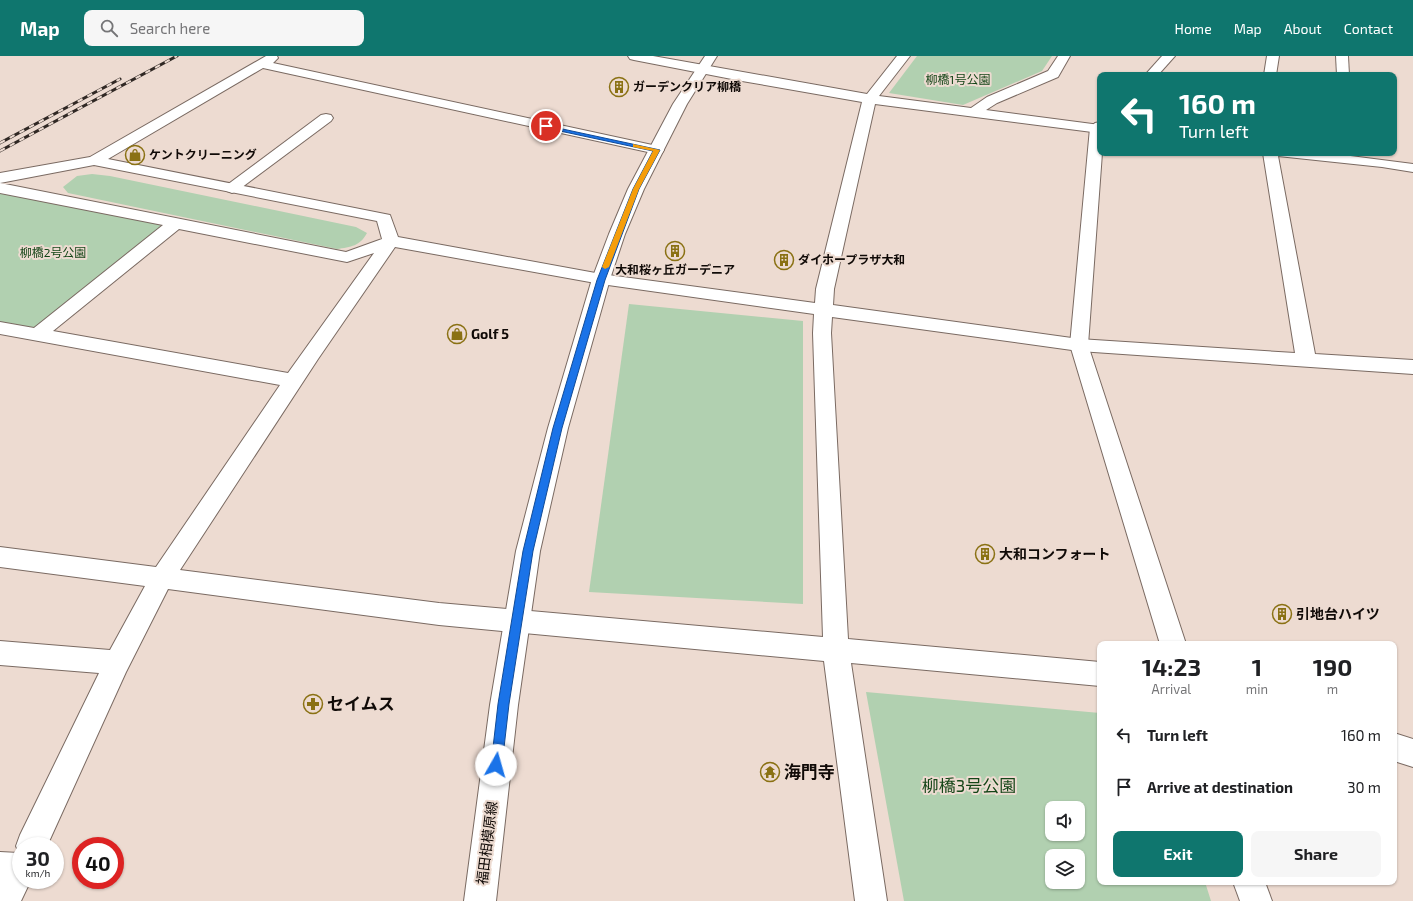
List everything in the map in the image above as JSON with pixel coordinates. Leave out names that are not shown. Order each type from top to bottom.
[{"type":"street","points":[[94,162],[275,56]]},
{"type":"street","points":[[634,56],[706,63],[870,99],[1097,128]]},
{"type":"street","points":[[871,901],[836,650],[822,333],[825,288],[870,99],[904,56]]},
{"type":"street","points":[[974,112],[992,100],[1053,74],[1064,56]]},
{"type":"street","points":[[1154,72],[1169,56]]},
{"type":"street","points":[[1270,72],[1273,56]]},
{"type":"street","points":[[1342,56],[1344,72]]},
{"type":"street","name":"福田相模原線","points":[[480,901],[504,704],[528,551],[556,436],[601,280],[636,189],[680,104],[706,63]]},
{"type":"street","points":[[260,64],[657,150]]},
{"type":"street","points":[[232,188],[326,118]]},
{"type":"street","points":[[1097,150],[1079,345],[1172,641]]},
{"type":"street","points":[[1271,156],[1306,359]]},
{"type":"street","points":[[1313,156],[1382,163],[1413,168]]},
{"type":"street","points":[[0,178],[94,162],[384,218],[391,241]]},
{"type":"street","points":[[0,188],[347,257],[391,241],[601,280],[1079,345],[1306,359],[1413,368]]},
{"type":"street","points":[[38,334],[176,223]]},
{"type":"street","points":[[31,837],[161,579],[294,381],[391,241]]},
{"type":"street","points":[[0,328],[294,381]]},
{"type":"street","points":[[0,557],[439,614],[1097,674]]},
{"type":"street","points":[[0,653],[118,663]]},
{"type":"street","points":[[1397,748],[1413,753]]},
{"type":"street","points":[[5,901],[12,880]]},
{"type":"street","points":[[1250,885],[1256,901]]},
{"type":"green space","name":"柳橋1号公園","points":[[917,56],[1052,56],[1042,71],[963,105],[889,93]]},
{"type":"green space","points":[[92,174],[110,176],[356,227],[367,233],[361,241],[355,245],[337,249],[68,193],[63,187],[77,176]]},
{"type":"green space","name":"柳橋2号公園","points":[[0,188],[176,223],[38,334],[0,328]]},
{"type":"green space","points":[[629,304],[803,321],[803,604],[589,592]]},
{"type":"green space","name":"柳橋3号公園","points":[[866,692],[1097,713],[1097,885],[1206,885],[1211,901],[904,901]]},
{"type":"railway","points":[[0,151],[177,56]]},
{"type":"railway","points":[[0,143],[120,79]]},
{"type":"slow traffic","points":[[605,267],[636,189],[657,150],[635,146]]},
{"type":"place","name":"ガーデンクリア柳橋","points":[[619,87]]},
{"type":"place","name":"ケントクリーニング","points":[[135,155]]},
{"type":"place","name":"大和桜ヶ丘ガーデニア","points":[[675,251]]},
{"type":"place","name":"ダイホープラザ大和","points":[[784,260]]},
{"type":"place","name":"Golf 5","points":[[457,334]]},
{"type":"place","name":"大和コンフォート","points":[[985,554]]},
{"type":"place","name":"引地台ハイツ","points":[[1282,614]]},
{"type":"place","name":"セイムス","points":[[313,704]]},
{"type":"place","name":"海門寺","points":[[770,772]]},
{"type":"route","points":[[496,765],[528,551],[558,428],[601,280],[617,234],[636,189],[657,150],[546,126]]}]
